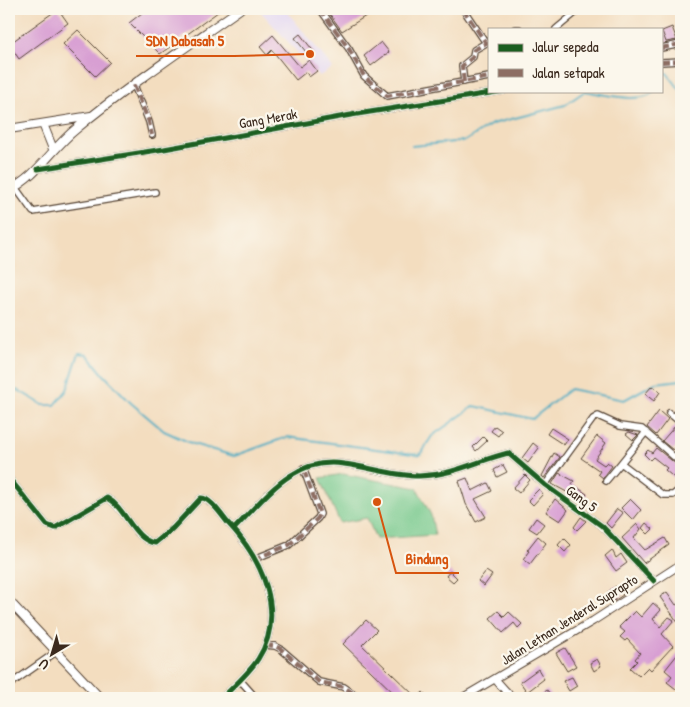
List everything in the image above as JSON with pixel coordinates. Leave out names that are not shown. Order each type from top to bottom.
[{"type":"main road","points":[[12,188],[38,169],[53,149],[92,115],[240,9]]},
{"type":"main road","points":[[9,129],[92,115]]},
{"type":"main road","points":[[43,124],[53,149]]},
{"type":"main road","points":[[9,600],[100,698]]},
{"type":"street","points":[[320,9],[349,49],[364,76],[387,96],[488,77]]},
{"type":"street","points":[[463,9],[487,42],[474,50],[473,57],[462,66],[464,82]]},
{"type":"street","points":[[557,28],[580,9]]},
{"type":"street","points":[[662,48],[681,44]]},
{"type":"street","points":[[662,62],[681,61]]},
{"type":"street","points":[[134,85],[149,122],[152,136]]},
{"type":"street","name":"Gang Merak","points":[[38,169],[496,92]]},
{"type":"street","points":[[12,188],[33,212],[155,192]]},
{"type":"street","points":[[681,409],[671,415],[681,423]]},
{"type":"street","points":[[545,485],[595,416],[620,426],[642,429],[679,461],[681,453]]},
{"type":"street","points":[[606,481],[646,432]]},
{"type":"street","name":"Gang 5","points":[[303,468],[341,463],[419,476],[451,472],[503,454],[510,454],[545,485],[602,526],[654,581]]},
{"type":"street","points":[[621,463],[663,495],[674,495],[681,488]]},
{"type":"street","points":[[234,529],[289,474],[303,468],[320,514],[318,518],[289,544],[254,559]]},
{"type":"street","points":[[9,478],[47,525],[52,528],[107,498],[121,511],[141,537],[155,543],[173,528],[201,498],[204,498],[234,529],[254,559],[268,588],[272,613],[265,645],[258,659],[222,698]]},
{"type":"street","name":"Jalan Letnan Jenderal Suprapto","points":[[462,698],[593,621],[681,564]]},
{"type":"street","points":[[265,645],[276,646],[281,649],[318,682],[344,687],[360,698]]},
{"type":"street","points":[[9,686],[56,652]]},
{"type":"street","points":[[495,679],[512,698]]},
{"type":"street","points":[[240,680],[256,698]]},
{"type":"shaded area","points":[[264,9],[285,9],[333,68],[319,76],[261,12]]},
{"type":"green space","points":[[343,474],[417,488],[431,515],[435,535],[376,539],[367,518],[340,523],[320,478]]},
{"type":"building","points":[[58,9],[68,23],[19,59],[9,44]]},
{"type":"building","points":[[147,9],[222,9],[160,54],[129,23]]},
{"type":"building","points":[[326,9],[377,9],[342,31]]},
{"type":"building","points":[[672,27],[677,40],[666,42],[662,31]]},
{"type":"building","points":[[78,30],[110,62],[95,76],[63,44]]},
{"type":"building","points":[[300,34],[315,53],[310,57],[295,38]]},
{"type":"building","points":[[273,35],[300,67],[309,60],[317,71],[309,77],[306,72],[296,80],[272,50],[267,55],[260,47]]},
{"type":"building","points":[[381,42],[389,52],[371,66],[364,56]]},
{"type":"building","points":[[652,386],[660,392],[654,401],[645,394]]},
{"type":"building","points":[[659,411],[668,419],[656,435],[647,427]]},
{"type":"building","points":[[676,425],[681,428],[681,441],[673,450],[662,441]]},
{"type":"building","points":[[495,426],[502,431],[498,436],[491,431]]},
{"type":"building","points":[[551,428],[568,439],[564,445],[547,434]]},
{"type":"building","points":[[629,432],[638,435],[633,440],[626,434]]},
{"type":"building","points":[[597,436],[606,443],[595,459],[604,465],[607,462],[612,466],[603,478],[598,474],[600,471],[581,458]]},
{"type":"building","points":[[483,437],[487,441],[476,451],[473,447]]},
{"type":"building","points":[[533,443],[539,448],[528,463],[522,458]]},
{"type":"building","points":[[656,448],[681,468],[681,478],[678,481],[665,470],[667,468],[653,457],[650,460],[644,454],[648,450],[652,453]]},
{"type":"building","points":[[554,453],[560,457],[544,478],[542,476]]},
{"type":"building","points":[[503,465],[507,472],[497,477],[494,470]]},
{"type":"building","points":[[559,473],[574,481],[572,484],[587,494],[583,501],[552,484]]},
{"type":"building","points":[[525,475],[530,480],[519,493],[513,488]]},
{"type":"building","points":[[467,478],[472,491],[488,483],[492,491],[475,499],[486,517],[476,522],[466,504],[459,481]]},
{"type":"building","points":[[539,489],[543,494],[533,505],[528,500]]},
{"type":"building","points":[[555,499],[568,510],[560,521],[546,512]]},
{"type":"building","points":[[630,499],[641,510],[633,520],[621,508]]},
{"type":"building","points":[[617,509],[623,513],[611,528],[606,523]]},
{"type":"building","points":[[581,517],[586,521],[577,530],[574,527]]},
{"type":"building","points":[[536,518],[544,524],[537,533],[529,528]]},
{"type":"building","points":[[646,523],[653,529],[648,534],[642,528]]},
{"type":"building","points":[[637,524],[641,529],[634,538],[645,550],[665,538],[669,545],[644,563],[622,538]]},
{"type":"building","points":[[538,536],[546,543],[530,564],[523,559],[529,551],[527,550]]},
{"type":"building","points":[[564,538],[571,545],[565,552],[558,545]]},
{"type":"building","points":[[612,550],[616,558],[621,554],[627,563],[616,571],[605,556]]},
{"type":"building","points":[[450,571],[457,578],[453,582],[446,576]]},
{"type":"building","points":[[486,571],[492,575],[484,586],[478,581]]},
{"type":"building","points":[[616,586],[623,595],[614,601],[608,592]]},
{"type":"building","points":[[667,592],[676,605],[681,602],[681,627],[660,597]]},
{"type":"building","points":[[653,603],[661,610],[653,619],[660,627],[669,617],[674,620],[662,634],[673,646],[651,670],[648,667],[639,676],[630,668],[637,661],[635,659],[640,653],[627,639],[625,641],[620,637],[625,632],[619,627],[635,611],[641,617]]},
{"type":"building","points":[[498,611],[504,617],[509,612],[522,624],[518,628],[514,623],[503,633],[490,618]]},
{"type":"building","points":[[366,620],[377,630],[362,645],[417,698],[399,698],[343,644]]},
{"type":"building","points":[[565,648],[576,666],[567,671],[556,653]]},
{"type":"building","points":[[681,650],[681,661],[677,666],[681,670],[681,683],[676,689],[667,682],[672,676],[665,670]]},
{"type":"building","points":[[597,659],[601,666],[594,671],[590,663]]},
{"type":"building","points":[[538,669],[544,679],[527,692],[520,682]]},
{"type":"building","points":[[572,677],[577,686],[569,691],[563,681]]},
{"type":"building","points":[[547,690],[553,698],[536,698]]},
{"type":"building","points":[[423,692],[429,698],[417,698]]},
{"type":"waterway","points":[[662,74],[667,73],[681,91]]},
{"type":"waterway","points":[[412,146],[465,141],[492,124],[565,105],[584,92]]},
{"type":"waterway","points":[[590,92],[632,98],[649,95],[653,92]]},
{"type":"waterway","points":[[9,392],[18,390],[43,405],[55,405],[67,390],[79,353],[87,354],[131,403],[164,431],[193,444],[234,456],[287,437],[420,455],[432,436],[474,406],[532,419],[570,389],[624,400],[655,383],[681,380]]},
{"type":"marked path","points":[[320,9],[349,49],[364,76],[387,96],[488,77]]},
{"type":"marked path","points":[[463,9],[486,43],[488,42]]},
{"type":"marked path","points":[[464,82],[462,66],[473,57],[474,50],[486,43]]},
{"type":"marked path","points":[[662,48],[681,44]]},
{"type":"marked path","points":[[662,62],[681,61]]},
{"type":"marked path","points":[[134,85],[149,122],[152,135]]},
{"type":"marked path","points":[[254,559],[289,545],[318,518],[320,514],[303,468]]},
{"type":"marked path","points":[[265,645],[281,649],[319,682],[344,687],[360,698]]},
{"type":"cycle path","points":[[38,169],[497,92]]},
{"type":"cycle path","points":[[234,529],[269,492],[295,473],[310,466],[326,463],[344,464],[400,475],[419,476],[443,473],[508,453],[545,485],[602,526],[654,581]]},
{"type":"cycle path","points":[[9,478],[47,525],[55,528],[107,498],[114,503],[141,536],[147,541],[155,543],[173,528],[201,498],[212,504],[251,553],[267,587],[270,605],[270,623],[266,641],[258,659],[222,698]]},
{"type":"place","name":"SDN Dabasah 5","points":[[310,54]]},
{"type":"place","name":"Bindung","points":[[377,502]]}]
